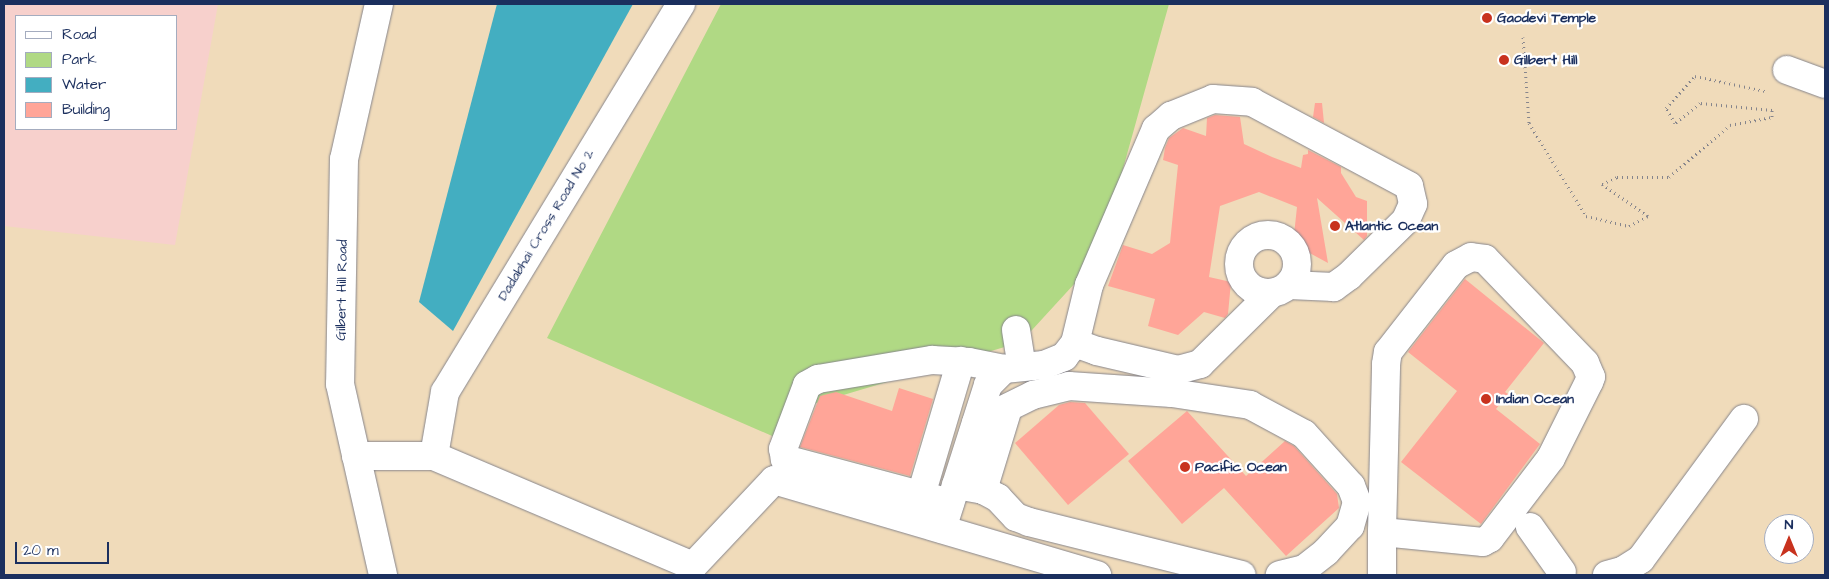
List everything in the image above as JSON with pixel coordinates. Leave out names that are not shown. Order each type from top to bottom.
[{"type":"street","name":"Gilbert Hill Road","points":[[379,4],[344,159],[340,384],[383,575]]},
{"type":"street","name":"Dadabhai Cross Road No 2","points":[[434,456],[445,392],[681,4]]},
{"type":"street","points":[[1787,70],[1825,84]]},
{"type":"street","points":[[1075,343],[1097,352],[1178,370],[1200,364],[1280,289],[1334,287],[1349,276],[1406,220],[1413,204],[1409,186],[1252,102],[1213,99],[1171,116],[1156,129],[1089,285],[1075,343],[1064,357],[1044,365],[1013,368],[961,361],[932,360],[818,379],[809,383],[783,449],[785,459],[921,495],[956,484],[983,490],[998,498],[1016,517],[1029,522],[1242,575]]},
{"type":"street","points":[[1382,532],[1483,542],[1490,538],[1551,458],[1590,382],[1591,377],[1584,363],[1485,259],[1471,257],[1456,265],[1388,352],[1382,532],[1382,575]]},
{"type":"street","points":[[1013,368],[1016,330]]},
{"type":"street","points":[[921,495],[961,361]]},
{"type":"street","points":[[942,529],[988,385],[1013,368]]},
{"type":"street","points":[[976,424],[1033,395],[1069,386],[1172,393],[1250,405],[1304,434],[1351,486],[1357,502],[1350,526],[1326,552],[1304,569],[1280,575]]},
{"type":"street","points":[[983,490],[1008,408]]},
{"type":"street","points":[[1607,575],[1622,571],[1641,559],[1744,419]]},
{"type":"street","points":[[934,454],[956,484]]},
{"type":"street","points":[[356,456],[434,456],[693,566],[774,480],[1097,575]]},
{"type":"street","points":[[1530,526],[1560,574]]},
{"type":"path","points":[[1522,37],[1529,123],[1586,216],[1629,226],[1648,216],[1602,184],[1617,177],[1669,177],[1730,125],[1772,118],[1772,110],[1700,103],[1675,123],[1666,108],[1695,76],[1768,92]]},
{"type":"shaded area","points":[[4,4],[218,4],[175,245],[4,226]]},
{"type":"green space","points":[[721,4],[1169,4],[1098,258],[1021,342],[793,410],[779,439],[547,338]]},
{"type":"water","points":[[497,4],[633,4],[453,331],[419,302]]},
{"type":"building","points":[[1315,103],[1322,103],[1324,123],[1313,117]]},
{"type":"building","name":"Atlantic Ocean","points":[[1215,115],[1240,117],[1244,144],[1272,157],[1301,168],[1303,155],[1308,154],[1308,150],[1341,167],[1341,173],[1356,197],[1367,201],[1367,236],[1364,240],[1317,198],[1328,263],[1293,244],[1297,207],[1259,192],[1220,206],[1209,277],[1231,282],[1228,314],[1225,318],[1204,312],[1178,335],[1148,326],[1155,299],[1108,286],[1123,245],[1152,254],[1170,243],[1178,165],[1163,160],[1165,148],[1169,138],[1183,128],[1206,136],[1207,118]]},
{"type":"building","name":"Indian Ocean","points":[[1465,279],[1544,343],[1505,392],[1508,394],[1496,409],[1540,444],[1481,524],[1401,462],[1457,391],[1408,352]]},
{"type":"building","points":[[899,388],[933,399],[910,476],[800,447],[820,396],[836,392],[892,411]]},
{"type":"building","points":[[1070,402],[1085,403],[1129,454],[1068,505],[1015,443],[1059,405]]},
{"type":"building","points":[[1187,411],[1246,476],[1285,441],[1294,446],[1337,494],[1339,508],[1286,556],[1224,488],[1182,524],[1128,461]]},
{"type":"place","name":"Gaodevi Temple","points":[[1487,18]]},
{"type":"place","name":"Gilbert Hill","points":[[1504,60]]},
{"type":"place","name":"Atlantic Ocean","points":[[1335,226]]},
{"type":"place","name":"Indian Ocean","points":[[1486,399]]},
{"type":"place","name":"Pacific Ocean","points":[[1185,467]]}]
